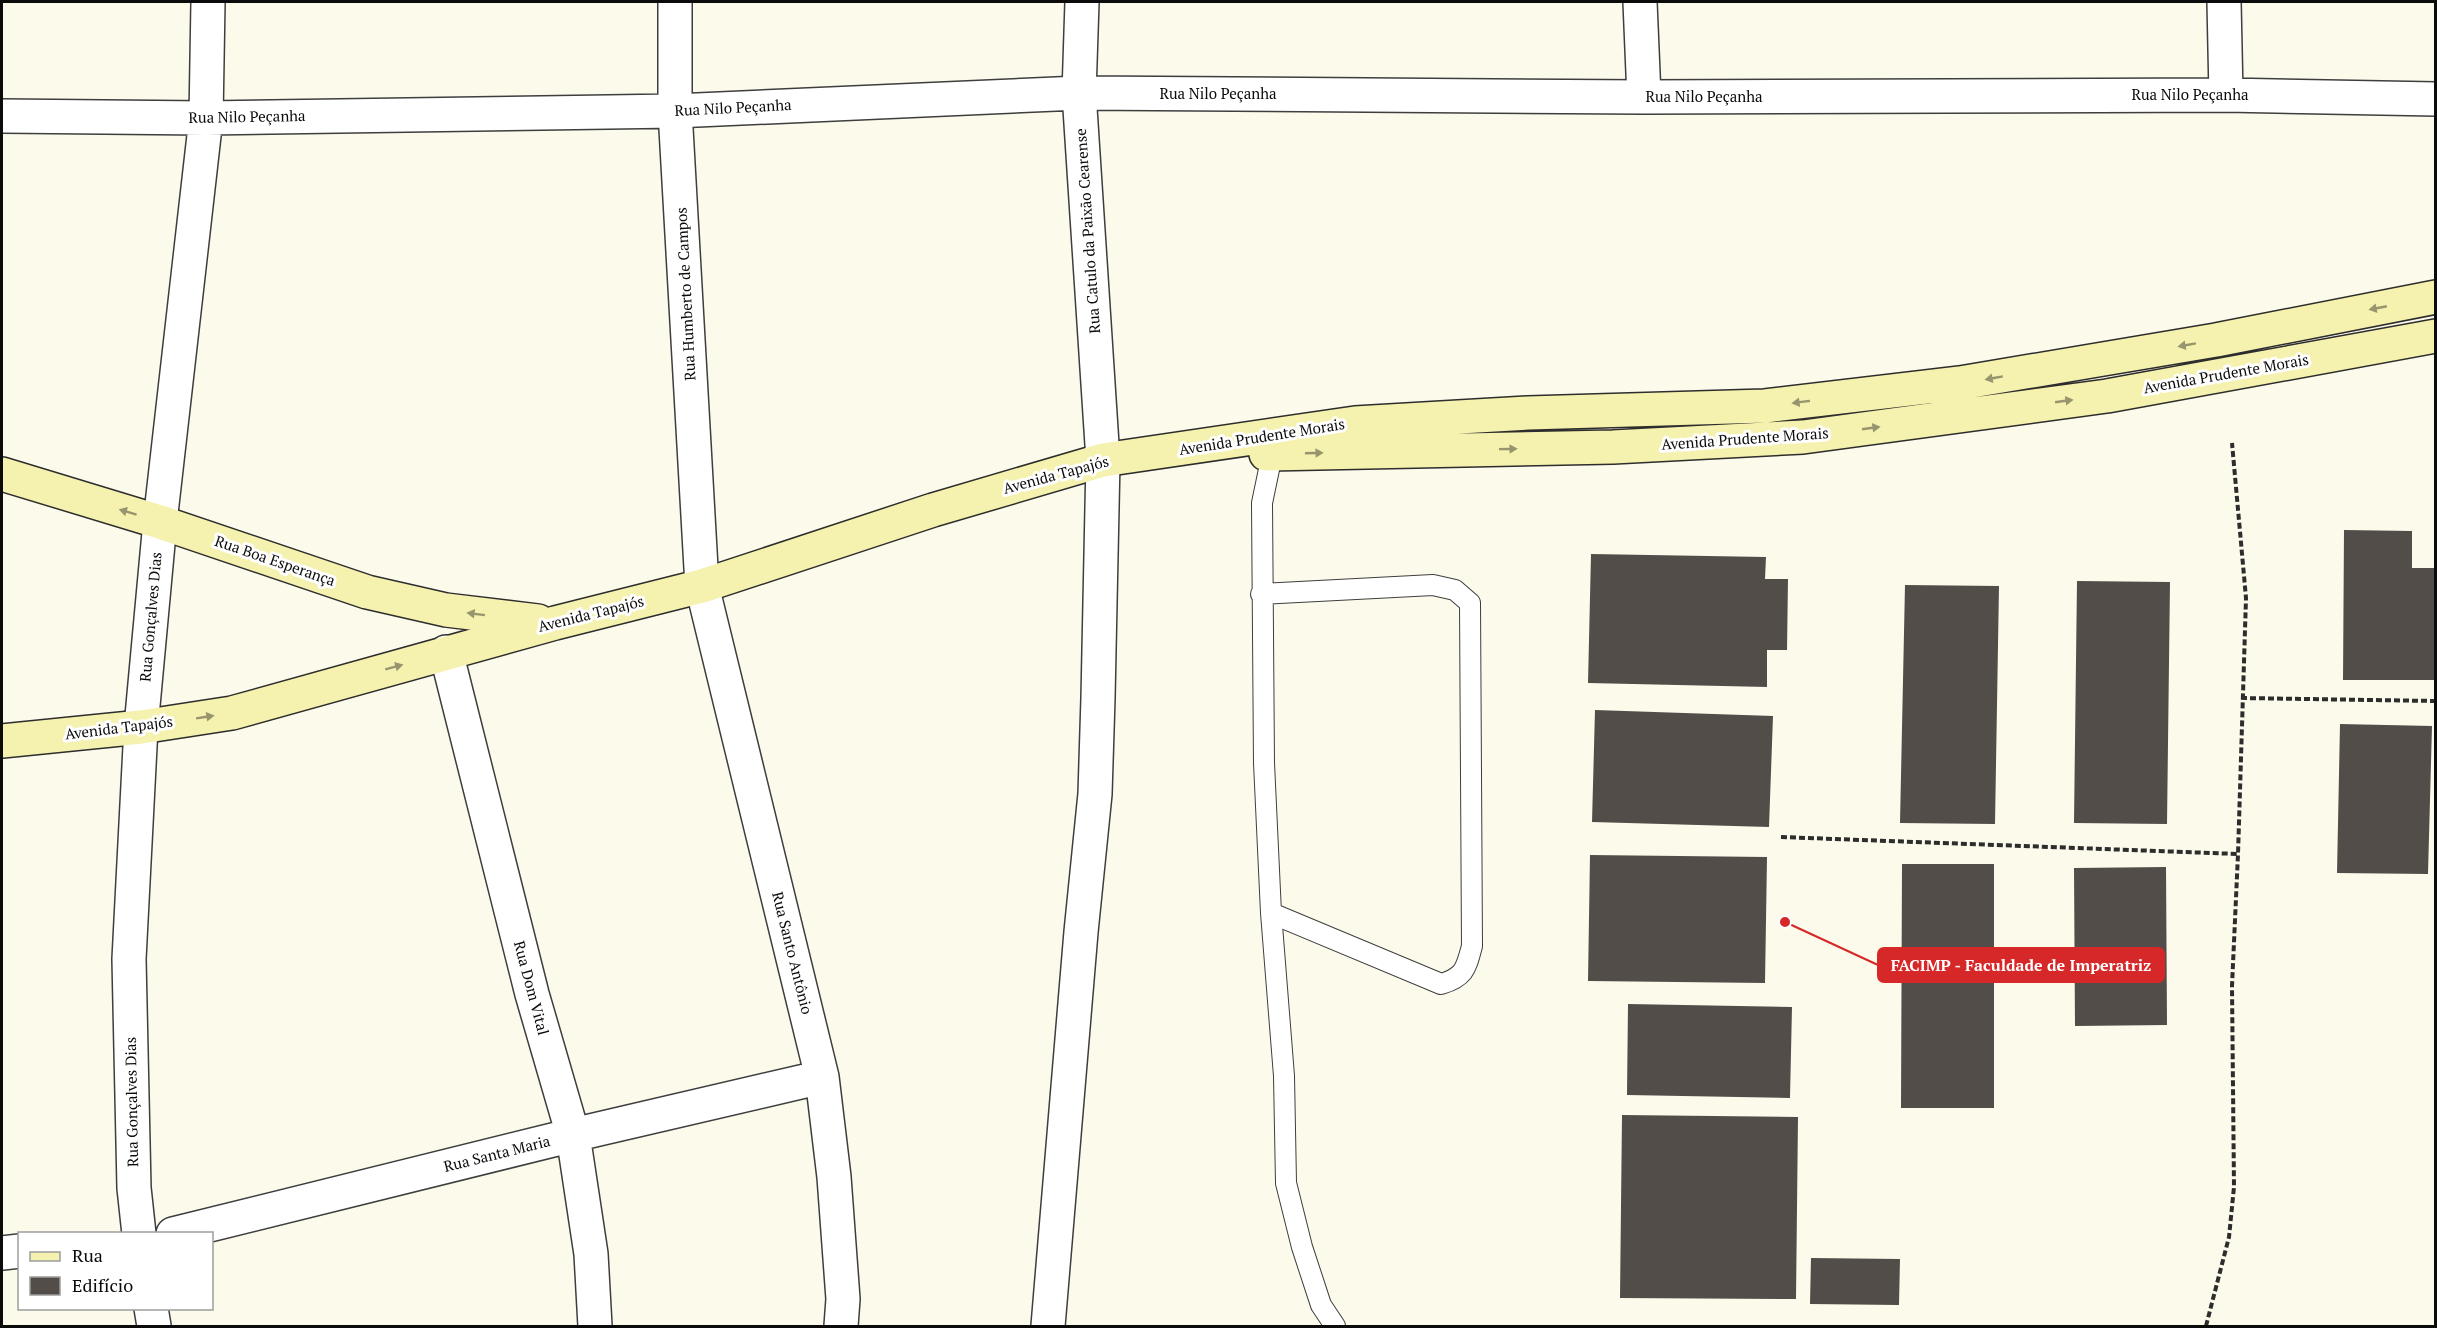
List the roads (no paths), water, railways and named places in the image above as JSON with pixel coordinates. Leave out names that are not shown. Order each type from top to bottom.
[{"type":"street","name":"Rua Gonçalves Dias","points":[[139,1232],[134,1188],[129,959],[141,727],[160,522],[206,118],[208,2]]},
{"type":"street","name":"Rua Humberto de Campos","points":[[675,2],[675,111],[702,586]]},
{"type":"street","name":"Rua Catulo da Paixão Cearense","points":[[1048,1326],[1081,932],[1095,794],[1103,460],[1078,93],[1082,2]]},
{"type":"street","points":[[1640,2],[1644,97]]},
{"type":"street","points":[[2224,2],[2226,95]]},
{"type":"street","name":"Rua Nilo Peçanha","points":[[2,116],[206,118],[675,111],[1078,93],[1644,97],[2226,95],[2436,99]]},
{"type":"street","name":"Avenida Prudente Morais","points":[[1171,451],[1355,423],[1528,413],[1765,406],[1960,383],[2216,340],[2436,297]]},
{"type":"street","name":"Avenida Prudente Morais","points":[[1171,451],[1272,455],[1613,447],[1803,437],[2107,396],[2436,336]]},
{"type":"street","name":"Avenida Tapajós","points":[[2,741],[141,727],[232,713],[446,652],[702,586],[933,510],[1103,460],[1171,451]]},
{"type":"street","name":"Rua Boa Esperança","points":[[2,474],[160,522],[367,592],[447,610],[555,623]]},
{"type":"street","name":"Rua Santo Antônio","points":[[702,586],[822,1077],[834,1177],[843,1299],[842,1326]]},
{"type":"street","name":"Rua Dom Vital","points":[[446,652],[532,994],[573,1135],[591,1254],[595,1326]]},
{"type":"street","name":"Rua Santa Maria","points":[[177,1232],[822,1077]]},
{"type":"street","points":[[2,1253],[18,1251]]},
{"type":"street","points":[[151,1310],[154,1326]]},
{"type":"lane","points":[[1272,455],[1262,503],[1263,763],[1271,913],[1284,1076],[1286,1183],[1302,1247],[1321,1305],[1335,1326]]},
{"type":"lane","points":[[1261,594],[1433,585],[1455,590],[1470,603],[1472,946],[1465,971],[1453,981],[1441,984],[1271,913]]},
{"type":"place","name":"FACIMP - Faculdade de Imperatriz","points":[[1785,922]]}]
